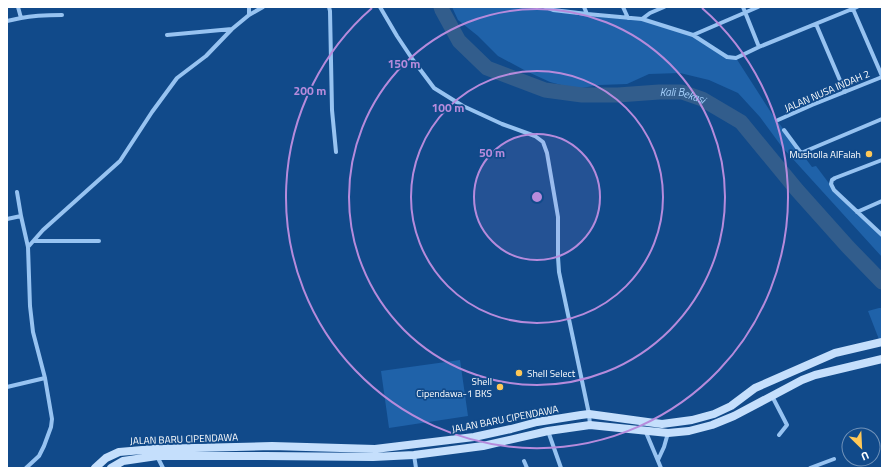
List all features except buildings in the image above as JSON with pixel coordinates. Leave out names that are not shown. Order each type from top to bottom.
[{"type":"main road","name":"JALAN BARU CIPENDAWA","points":[[95,468],[106,458],[119,452],[177,448],[272,446],[374,449],[474,437],[537,422],[589,414],[662,424],[692,420],[714,414],[731,406],[755,388],[835,353],[881,344]]},
{"type":"main road","name":"JALAN BARU CIPENDAWA","points":[[111,468],[123,461],[156,456],[373,457],[426,454],[484,446],[548,431],[590,425],[668,433],[689,431],[712,425],[734,416],[814,375],[882,359]]},
{"type":"main road","points":[[424,443],[426,454]]},
{"type":"street","points":[[18,7],[21,18]]},
{"type":"street","points":[[249,7],[249,15]]},
{"type":"street","points":[[28,247],[43,230],[120,161],[152,112],[177,78],[206,56],[232,29],[249,15],[263,7]]},
{"type":"street","points":[[329,7],[332,110],[336,152]]},
{"type":"street","points":[[380,7],[397,36],[434,88],[463,106],[502,124],[535,136],[543,142],[547,153],[558,217],[559,272],[589,414],[590,425]]},
{"type":"street","points":[[545,7],[553,10],[642,19],[693,36],[727,57],[736,58],[759,47],[855,8],[882,76]]},
{"type":"street","points":[[584,7],[587,14]]},
{"type":"street","points":[[623,7],[628,18]]},
{"type":"street","points":[[642,19],[650,13],[664,7]]},
{"type":"street","points":[[743,7],[759,47]]},
{"type":"street","points":[[693,36],[758,7]]},
{"type":"street","points":[[7,21],[39,15],[62,15]]},
{"type":"street","points":[[816,24],[845,92]]},
{"type":"street","points":[[166,35],[232,29]]},
{"type":"street","name":"JALAN NUSA INDAH 2","points":[[778,120],[882,76]]},
{"type":"street","points":[[784,130],[801,153],[882,119]]},
{"type":"street","points":[[882,160],[835,178],[831,182],[833,189],[882,235]]},
{"type":"street","points":[[17,192],[28,247],[30,306],[33,332],[45,378],[52,419],[51,427],[39,456],[26,468]]},
{"type":"street","points":[[857,212],[882,201]]},
{"type":"street","points":[[7,219],[21,216]]},
{"type":"street","points":[[34,241],[99,241]]},
{"type":"street","points":[[7,387],[45,378]]},
{"type":"street","points":[[772,396],[787,425],[779,435]]},
{"type":"street","points":[[645,430],[661,468]]},
{"type":"street","points":[[548,431],[561,468]]},
{"type":"street","points":[[658,460],[668,433]]},
{"type":"street","points":[[414,455],[416,468]]},
{"type":"street","points":[[156,456],[163,468]]},
{"type":"street","points":[[810,468],[834,459]]},
{"type":"street","points":[[524,461],[526,468]]},
{"type":"shaded area","points":[[452,7],[545,7],[642,19],[693,35],[713,48],[736,58],[772,114],[812,167],[816,166],[834,190],[882,235],[882,257],[782,147],[760,117],[738,93],[709,80],[680,73],[649,74],[627,84],[599,85],[576,89],[550,82],[498,56],[478,36],[458,20]]},
{"type":"shaded area","points":[[882,308],[882,342],[880,342],[868,311]]},
{"type":"shaded area","points":[[460,360],[468,416],[389,428],[381,371]]},
{"type":"waterway","name":"Kali Bekasi","points":[[441,7],[459,41],[487,68],[545,90],[582,95],[682,92],[702,99],[741,122],[797,190],[848,247],[882,282]]},
{"type":"place","name":"Musholla AlFalah","points":[[869,154]]},
{"type":"place","name":"Shell Select","points":[[519,373]]},
{"type":"place","name":"Shell Cipendawa-1 BKS","points":[[500,387]]}]
